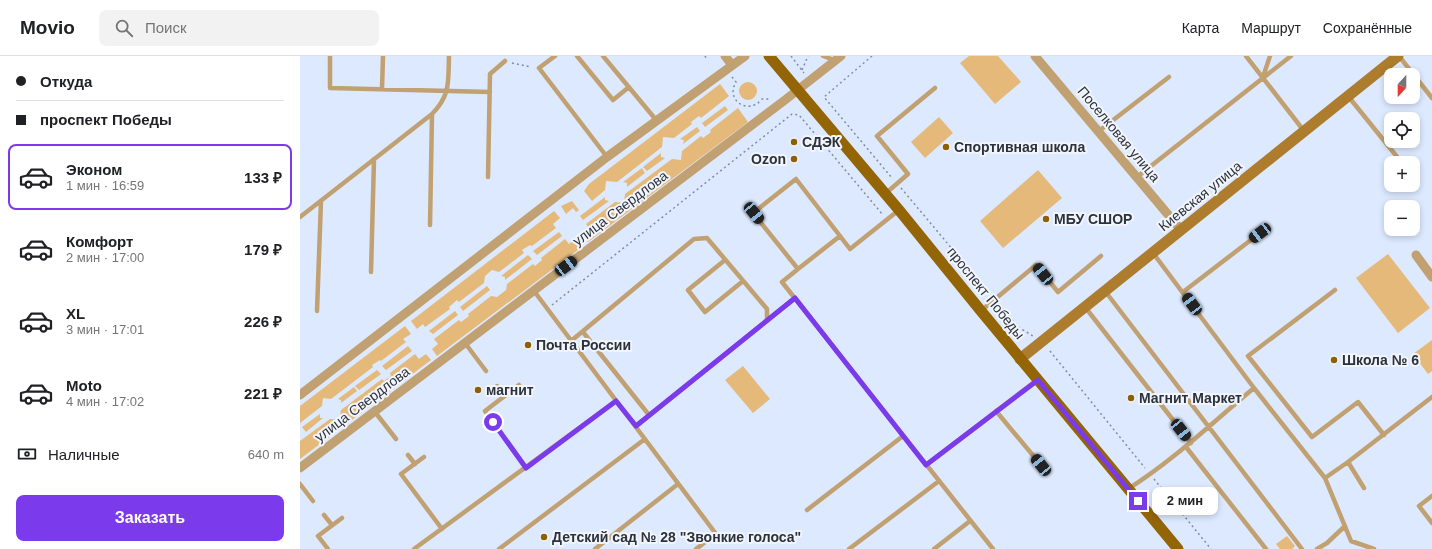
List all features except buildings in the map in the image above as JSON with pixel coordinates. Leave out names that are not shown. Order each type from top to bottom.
[{"type":"main road","name":"проспект Победы","points":[[769,56],[899,210],[981,312],[1178,549]]},
{"type":"main road","name":"Киевская улица","points":[[1020,359],[1398,56]]},
{"type":"street","points":[[725,56],[732,65]]},
{"type":"street","points":[[300,395],[607,157],[745,56]]},
{"type":"street","name":"Поселковая улица","points":[[1035,56],[1181,230]]},
{"type":"street","name":"улица Свердлова","points":[[300,468],[798,90],[838,58]]},
{"type":"street","points":[[1416,255],[1432,277]]},
{"type":"lane","points":[[330,56],[330,88],[490,92]]},
{"type":"lane","points":[[382,90],[383,56]]},
{"type":"lane","points":[[300,218],[432,114],[441,105],[447,91],[449,56]]},
{"type":"lane","points":[[555,56],[539,68],[607,157]]},
{"type":"lane","points":[[577,56],[612,100],[628,87]]},
{"type":"lane","points":[[603,56],[657,121]]},
{"type":"lane","points":[[823,56],[838,58]]},
{"type":"lane","points":[[1246,56],[1304,131]]},
{"type":"lane","points":[[1263,77],[1270,56]]},
{"type":"lane","points":[[1137,177],[1291,56]]},
{"type":"lane","points":[[1398,56],[1432,98]]},
{"type":"lane","points":[[488,177],[490,74],[505,61]]},
{"type":"lane","points":[[1099,131],[1169,77]]},
{"type":"lane","points":[[885,194],[908,174],[877,136],[935,88]]},
{"type":"lane","points":[[1348,96],[1396,156]]},
{"type":"lane","points":[[430,225],[432,114]]},
{"type":"lane","points":[[371,272],[374,159]]},
{"type":"lane","points":[[798,269],[754,213],[796,179],[850,249],[899,210]]},
{"type":"lane","points":[[317,311],[321,201]]},
{"type":"lane","points":[[1183,292],[1260,233]]},
{"type":"lane","points":[[840,236],[782,282],[992,549]]},
{"type":"lane","points":[[572,341],[694,239],[707,238],[767,309],[766,321]]},
{"type":"lane","points":[[1153,252],[1254,388],[1325,478],[1351,541],[1374,549]]},
{"type":"lane","points":[[981,312],[1036,265],[1058,292],[1101,256]]},
{"type":"lane","points":[[725,260],[688,290],[705,312],[743,281]]},
{"type":"lane","points":[[1335,290],[1248,356],[1312,437],[1358,402],[1384,435]]},
{"type":"lane","points":[[534,291],[716,534],[696,549]]},
{"type":"lane","points":[[1105,291],[1302,549]]},
{"type":"lane","points":[[636,426],[795,298]]},
{"type":"lane","points":[[1085,307],[1191,443]]},
{"type":"lane","points":[[583,332],[649,415]]},
{"type":"lane","points":[[465,343],[486,371]]},
{"type":"lane","points":[[926,465],[1038,380]]},
{"type":"lane","points":[[519,385],[485,411],[526,468]]},
{"type":"lane","points":[[497,386],[504,396]]},
{"type":"lane","points":[[1128,489],[1151,474],[1191,443],[1208,426],[1254,388]]},
{"type":"lane","points":[[1325,478],[1384,435],[1432,397]]},
{"type":"lane","points":[[414,549],[616,401]]},
{"type":"lane","points":[[996,411],[1041,465]]},
{"type":"lane","points":[[375,412],[396,439]]},
{"type":"lane","points":[[807,510],[903,436]]},
{"type":"lane","points":[[499,549],[645,439]]},
{"type":"lane","points":[[1186,446],[1266,549]]},
{"type":"lane","points":[[408,455],[415,464]]},
{"type":"lane","points":[[424,457],[401,474],[442,529]]},
{"type":"lane","points":[[1348,462],[1364,488]]},
{"type":"lane","points":[[849,549],[938,481]]},
{"type":"lane","points":[[300,484],[313,501]]},
{"type":"lane","points":[[595,549],[678,484]]},
{"type":"lane","points":[[1432,496],[1419,506],[1432,523]]},
{"type":"lane","points":[[324,515],[332,525]]},
{"type":"lane","points":[[328,549],[318,536],[342,518]]},
{"type":"lane","points":[[934,549],[970,521]]},
{"type":"lane","points":[[1317,549],[1327,543],[1345,526]]},
{"type":"path","points":[[791,56],[806,76]]},
{"type":"path","points":[[802,70],[808,56]]},
{"type":"path","points":[[872,56],[824,97],[1018,327],[1033,336]]},
{"type":"path","points":[[505,61],[539,68]]},
{"type":"path","points":[[732,76],[736,82],[733,88],[734,98],[742,105],[752,106],[757,104],[762,99],[774,99]]},
{"type":"path","points":[[547,308],[792,114],[799,115],[887,220]]},
{"type":"path","points":[[1050,351],[1151,474],[1210,549]]},
{"type":"shaded area","points":[[969,56],[998,56],[1021,82],[995,104],[960,63]]},
{"type":"shaded area","points":[[748,82],[754,85],[757,91],[754,97],[748,100],[742,97],[739,91],[742,85]]},
{"type":"shaded area","points":[[720,84],[729,96],[701,118],[699,116],[691,122],[692,124],[674,138],[663,137],[662,147],[617,182],[606,181],[605,190],[592,201],[584,191],[589,184]]},
{"type":"shaded area","points":[[725,106],[728,110],[705,127],[702,123]]},
{"type":"shaded area","points":[[738,108],[748,122],[588,242],[581,234],[589,228],[586,224],[615,202],[624,203],[625,194],[672,159],[681,160],[682,151],[701,136],[703,138],[711,132],[710,130]]},
{"type":"shaded area","points":[[939,117],[953,133],[925,158],[911,142]]},
{"type":"shaded area","points":[[697,127],[700,131],[683,144],[684,140],[680,139]]},
{"type":"shaded area","points":[[661,153],[661,157],[665,158],[647,171],[643,167]]},
{"type":"shaded area","points":[[642,168],[645,173],[627,187],[627,183],[623,182]]},
{"type":"shaded area","points":[[1038,170],[1062,198],[1003,248],[980,221]]},
{"type":"shaded area","points":[[605,197],[605,200],[609,201],[583,220],[580,216]]},
{"type":"shaded area","points":[[572,201],[579,210],[576,212],[573,208],[566,214],[561,206]]},
{"type":"shaded area","points":[[554,211],[560,218],[553,224],[556,228],[532,246],[530,245],[522,250],[524,253],[499,272],[492,270],[485,276],[484,283],[459,302],[457,300],[449,307],[450,309],[425,327],[423,324],[417,329],[411,321]]},
{"type":"shaded area","points":[[559,232],[562,236],[537,255],[533,251]]},
{"type":"shaded area","points":[[576,238],[582,247],[437,356],[432,349],[438,344],[434,339],[459,320],[461,322],[469,316],[468,314],[491,296],[497,297],[506,290],[507,284],[533,264],[535,266],[542,260],[541,258],[565,239],[569,244]]},
{"type":"shaded area","points":[[1388,254],[1430,308],[1398,333],[1356,278]]},
{"type":"shaded area","points":[[528,255],[532,259],[505,280],[505,277],[501,276]]},
{"type":"shaded area","points":[[487,286],[490,290],[463,311],[460,307]]},
{"type":"shaded area","points":[[455,311],[458,315],[433,334],[429,331]]},
{"type":"shaded area","points":[[405,326],[411,334],[403,339],[406,342],[381,361],[380,360],[372,365],[373,367],[331,399],[323,398],[322,406],[300,423],[300,406]]},
{"type":"shaded area","points":[[1432,340],[1432,371],[1428,374],[1413,354]]},
{"type":"shaded area","points":[[408,346],[412,351],[386,370],[382,366]]},
{"type":"shaded area","points":[[415,354],[419,359],[426,354],[431,360],[300,459],[300,441],[330,419],[339,420],[341,410],[382,379],[384,381],[391,376],[390,373]]},
{"type":"shaded area","points":[[743,366],[770,399],[753,413],[725,380]]},
{"type":"shaded area","points":[[377,370],[381,374],[359,390],[355,386]]},
{"type":"shaded area","points":[[354,387],[357,391],[341,403],[341,400],[338,399]]},
{"type":"shaded area","points":[[320,414],[320,418],[323,418],[306,432],[302,427]]},
{"type":"shaded area","points":[[1287,536],[1295,546],[1292,549],[1280,549],[1276,544]]},
{"type":"place","name":"СДЭК","points":[[794,142]]},
{"type":"place","name":"Спортивная школа","points":[[946,147]]},
{"type":"place","name":"Ozon","points":[[794,159]]},
{"type":"place","name":"МБУ СШОР","points":[[1046,219]]},
{"type":"place","name":"Почта России","points":[[528,345]]},
{"type":"place","name":"Школа № 6","points":[[1334,360]]},
{"type":"place","name":"магнит","points":[[478,390]]},
{"type":"place","name":"Магнит Маркет","points":[[1131,398]]},
{"type":"place","name":"Детский сад № 28 \"Звонкие голоса\"","points":[[544,537]]},
{"type":"route","points":[[493,422],[526,468],[616,401],[636,426],[795,298],[926,465],[1038,380],[1138,501]]}]
